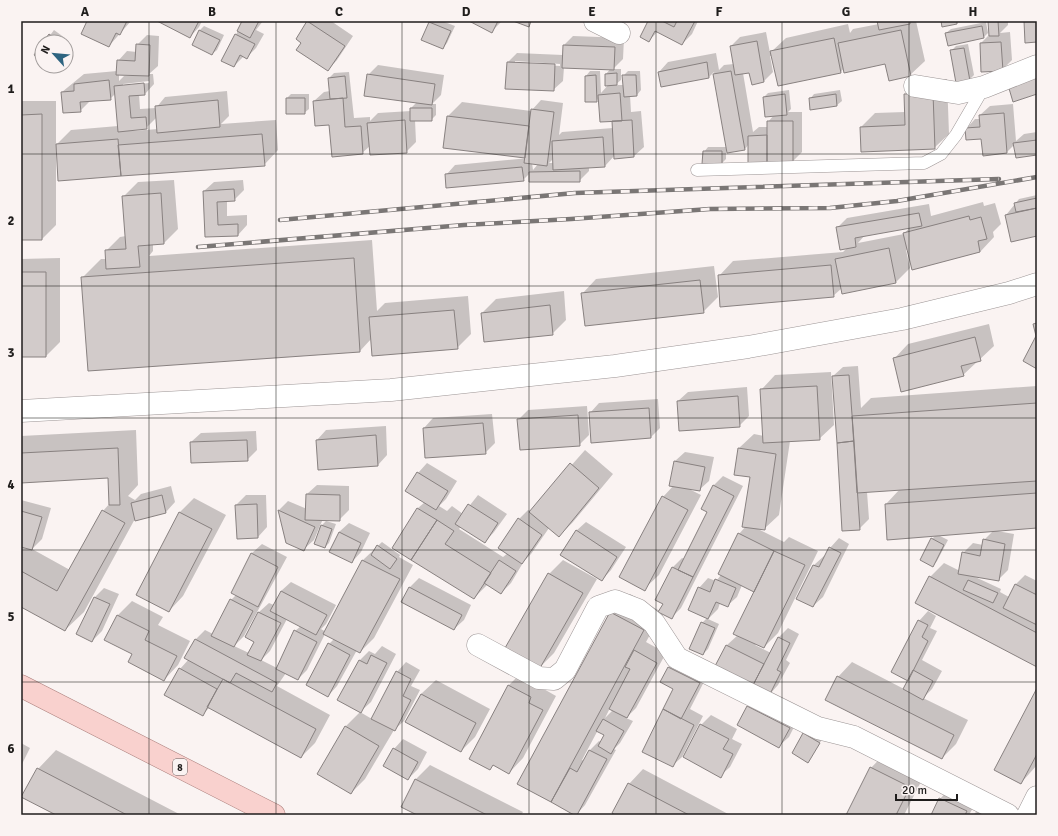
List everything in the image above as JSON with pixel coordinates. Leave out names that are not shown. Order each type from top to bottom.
[{"type":"main road","points":[[595,21],[619,33]]},
{"type":"main road","points":[[915,86],[958,93],[984,87],[1037,66]]},
{"type":"main road","points":[[21,411],[391,390],[615,366],[748,347],[902,318],[1009,293],[1037,284]]},
{"type":"main road","points":[[478,645],[538,678],[554,679],[565,670],[598,607],[615,601],[638,610],[654,623],[677,658],[818,728],[854,737],[1008,815]]},
{"type":"main road","name":"8","points":[[21,686],[274,815]]},
{"type":"main road","points":[[1028,815],[1037,797]]},
{"type":"lane","points":[[696,170],[924,163],[941,154],[956,135],[984,87]]},
{"type":"building","points":[[87,21],[127,21],[120,35],[116,33],[109,47],[81,34]]},
{"type":"building","points":[[157,21],[199,21],[190,38]]},
{"type":"building","points":[[242,21],[259,21],[250,38],[237,31]]},
{"type":"building","points":[[307,21],[345,46],[328,71],[296,50],[301,43],[296,39]]},
{"type":"building","points":[[469,21],[498,21],[492,33]]},
{"type":"building","points":[[513,21],[531,21],[529,27]]},
{"type":"building","points":[[648,21],[662,21],[674,27],[677,21],[695,21],[682,45],[655,31],[649,42],[640,37]]},
{"type":"building","points":[[877,21],[910,21],[910,24],[879,30]]},
{"type":"building","points":[[941,21],[957,21],[957,24],[942,27]]},
{"type":"building","points":[[988,21],[998,21],[999,36],[989,36]]},
{"type":"building","points":[[1024,21],[1037,21],[1037,42],[1025,43]]},
{"type":"building","points":[[429,22],[451,31],[443,49],[421,40]]},
{"type":"building","points":[[982,26],[984,38],[948,46],[945,33]]},
{"type":"building","points":[[199,30],[220,40],[212,55],[192,45]]},
{"type":"building","points":[[901,30],[911,76],[889,81],[885,64],[844,73],[838,43]]},
{"type":"building","points":[[235,34],[255,44],[247,59],[240,55],[234,67],[221,61]]},
{"type":"building","points":[[834,38],[841,73],[778,86],[770,51]]},
{"type":"building","points":[[757,41],[764,82],[752,85],[749,73],[735,75],[730,46]]},
{"type":"building","points":[[1001,42],[1003,71],[981,72],[980,43]]},
{"type":"building","points":[[136,44],[150,45],[149,76],[116,75],[117,60],[135,61]]},
{"type":"building","points":[[563,45],[615,47],[614,70],[562,68]]},
{"type":"building","points":[[964,48],[970,81],[956,83],[950,50]]},
{"type":"building","points":[[507,62],[555,64],[554,91],[505,89]]},
{"type":"building","points":[[707,62],[709,78],[661,87],[658,72]]},
{"type":"building","points":[[731,71],[745,150],[727,153],[713,74]]},
{"type":"building","points":[[617,73],[617,85],[605,86],[605,74]]},
{"type":"building","points":[[367,74],[435,84],[432,105],[364,96]]},
{"type":"building","points":[[596,75],[597,102],[585,102],[585,76]]},
{"type":"building","points":[[622,75],[636,75],[637,96],[624,97]]},
{"type":"building","points":[[345,76],[347,98],[330,99],[328,78]]},
{"type":"building","points":[[1037,76],[1037,94],[1013,102],[1008,85]]},
{"type":"building","points":[[109,80],[111,100],[80,102],[81,112],[63,113],[61,92],[74,91],[74,84]]},
{"type":"building","points":[[144,83],[145,95],[129,96],[131,118],[146,117],[147,129],[118,132],[114,86]]},
{"type":"building","points":[[620,93],[622,121],[600,122],[598,95]]},
{"type":"building","points":[[933,93],[935,149],[861,152],[860,127],[905,125],[904,94]]},
{"type":"building","points":[[785,94],[787,115],[765,117],[763,97]]},
{"type":"building","points":[[836,94],[837,106],[810,110],[809,98]]},
{"type":"building","points":[[286,98],[305,98],[305,114],[286,114]]},
{"type":"building","points":[[343,98],[345,127],[361,126],[363,154],[332,157],[329,125],[315,126],[313,101]]},
{"type":"building","points":[[218,100],[220,127],[157,133],[155,106]]},
{"type":"building","points":[[410,108],[432,108],[432,121],[410,121]]},
{"type":"building","points":[[531,109],[554,112],[547,166],[524,163]]},
{"type":"building","points":[[1004,113],[1007,153],[983,156],[981,139],[966,140],[965,128],[980,127],[979,115]]},
{"type":"building","points":[[42,114],[42,240],[21,240],[21,115]]},
{"type":"building","points":[[447,116],[529,126],[525,158],[443,148]]},
{"type":"building","points":[[405,120],[407,153],[370,155],[367,123]]},
{"type":"building","points":[[632,120],[634,157],[614,159],[612,121]]},
{"type":"building","points":[[767,121],[793,121],[793,162],[767,163]]},
{"type":"building","points":[[262,134],[265,166],[121,176],[118,145]]},
{"type":"building","points":[[767,135],[767,163],[748,163],[748,136]]},
{"type":"building","points":[[603,137],[605,167],[553,170],[552,141]]},
{"type":"building","points":[[118,139],[121,176],[58,181],[56,144]]},
{"type":"building","points":[[1037,140],[1037,155],[1016,158],[1013,143]]},
{"type":"building","points":[[703,151],[722,151],[722,165],[702,164]]},
{"type":"building","points":[[522,167],[524,181],[446,188],[445,174]]},
{"type":"building","points":[[580,171],[580,182],[529,182],[529,172]]},
{"type":"building","points":[[234,189],[235,201],[217,202],[218,225],[238,224],[238,236],[205,237],[203,191]]},
{"type":"building","points":[[161,193],[164,244],[138,246],[140,267],[106,269],[105,250],[126,249],[122,196]]},
{"type":"building","points":[[1037,198],[1037,208],[1016,212],[1014,203]]},
{"type":"building","points":[[1037,208],[1037,236],[1011,242],[1005,215]]},
{"type":"building","points":[[919,213],[922,226],[855,238],[856,247],[840,250],[836,227]]},
{"type":"building","points":[[969,216],[970,220],[981,217],[987,239],[978,241],[980,252],[912,270],[903,233]]},
{"type":"building","points":[[889,248],[896,283],[842,294],[835,259]]},
{"type":"building","points":[[354,258],[360,352],[88,371],[81,277]]},
{"type":"building","points":[[831,265],[834,297],[720,307],[718,275]]},
{"type":"building","points":[[21,272],[46,272],[46,357],[21,357]]},
{"type":"building","points":[[700,280],[704,313],[585,326],[581,293]]},
{"type":"building","points":[[550,305],[553,335],[484,342],[481,313]]},
{"type":"building","points":[[454,310],[458,349],[372,356],[369,317]]},
{"type":"building","points":[[1037,323],[1037,369],[1023,361],[1036,336],[1033,324]]},
{"type":"building","points":[[975,337],[981,361],[961,366],[964,376],[901,392],[893,358]]},
{"type":"building","points":[[849,375],[854,441],[837,443],[832,376]]},
{"type":"building","points":[[817,386],[820,440],[763,443],[760,389]]},
{"type":"building","points":[[738,396],[740,427],[679,431],[677,401]]},
{"type":"building","points":[[1037,403],[1037,481],[857,493],[852,416]]},
{"type":"building","points":[[649,408],[651,438],[591,443],[589,412]]},
{"type":"building","points":[[578,415],[580,446],[520,450],[517,419]]},
{"type":"building","points":[[483,423],[486,454],[425,458],[423,428]]},
{"type":"building","points":[[376,435],[378,466],[318,470],[316,440]]},
{"type":"building","points":[[247,440],[248,461],[191,463],[190,442]]},
{"type":"building","points":[[854,441],[860,530],[842,531],[837,443]]},
{"type":"building","points":[[118,448],[120,505],[109,505],[108,478],[21,483],[21,453]]},
{"type":"building","points":[[738,448],[776,454],[765,530],[742,527],[750,477],[734,475]]},
{"type":"building","points":[[674,461],[705,467],[700,491],[669,486]]},
{"type":"building","points":[[570,463],[599,488],[559,537],[529,512]]},
{"type":"building","points":[[417,472],[448,491],[436,510],[405,491]]},
{"type":"building","points":[[713,485],[734,496],[693,577],[678,570],[707,512],[701,509]]},
{"type":"building","points":[[1037,493],[1037,528],[887,540],[885,504]]},
{"type":"building","points":[[306,494],[340,495],[340,521],[305,520]]},
{"type":"building","points":[[162,495],[166,513],[135,521],[131,503]]},
{"type":"building","points":[[662,496],[688,510],[645,591],[619,577]]},
{"type":"building","points":[[257,504],[258,538],[237,539],[235,505]]},
{"type":"building","points":[[468,504],[498,523],[485,543],[455,524]]},
{"type":"building","points":[[417,508],[437,520],[411,560],[392,548]]},
{"type":"building","points":[[102,510],[125,523],[65,631],[21,607],[21,571],[57,591]]},
{"type":"building","points":[[278,510],[315,527],[304,551],[286,543]]},
{"type":"building","points":[[21,511],[42,517],[32,550],[21,547]]},
{"type":"building","points":[[179,512],[212,529],[169,612],[136,595]]},
{"type":"building","points":[[518,518],[542,535],[522,564],[498,548]]},
{"type":"building","points":[[437,520],[454,531],[445,544],[491,573],[474,599],[411,560]]},
{"type":"building","points":[[321,525],[332,529],[325,548],[314,544]]},
{"type":"building","points":[[576,530],[617,557],[602,581],[560,555]]},
{"type":"building","points":[[339,532],[361,543],[352,563],[329,552]]},
{"type":"building","points":[[738,533],[774,551],[754,592],[718,574]]},
{"type":"building","points":[[931,538],[944,545],[933,567],[920,560]]},
{"type":"building","points":[[983,539],[1005,544],[999,581],[958,574],[962,552],[980,556]]},
{"type":"building","points":[[377,545],[397,559],[390,569],[371,555]]},
{"type":"building","points":[[829,547],[841,553],[813,607],[796,599],[813,565],[819,567]]},
{"type":"building","points":[[774,551],[805,565],[764,648],[733,634]]},
{"type":"building","points":[[251,553],[278,567],[258,607],[231,593]]},
{"type":"building","points":[[362,560],[400,579],[360,653],[323,634]]},
{"type":"building","points":[[499,560],[516,571],[501,594],[484,583]]},
{"type":"building","points":[[672,567],[693,577],[672,619],[658,612],[663,604],[655,600]]},
{"type":"building","points":[[548,573],[583,593],[540,668],[505,648]]},
{"type":"building","points":[[929,576],[1037,633],[1037,667],[915,603]]},
{"type":"building","points":[[715,579],[736,588],[728,607],[716,602],[708,619],[688,610],[698,587],[710,592]]},
{"type":"building","points":[[968,580],[998,593],[993,603],[963,590]]},
{"type":"building","points":[[1015,584],[1037,595],[1037,625],[1003,608]]},
{"type":"building","points":[[409,587],[462,615],[454,630],[401,602]]},
{"type":"building","points":[[281,591],[327,615],[316,635],[270,611]]},
{"type":"building","points":[[94,597],[110,604],[92,642],[76,634]]},
{"type":"building","points":[[230,599],[253,611],[234,647],[211,636]]},
{"type":"building","points":[[258,612],[281,623],[261,661],[247,655],[254,642],[245,637]]},
{"type":"building","points":[[610,612],[644,630],[551,802],[517,784]]},
{"type":"building","points":[[117,615],[149,631],[145,640],[177,656],[164,681],[128,662],[132,654],[104,640]]},
{"type":"building","points":[[918,620],[928,625],[922,637],[928,641],[908,681],[891,672]]},
{"type":"building","points":[[701,622],[715,628],[703,655],[689,649]]},
{"type":"building","points":[[294,630],[317,642],[298,680],[276,669]]},
{"type":"building","points":[[778,637],[790,643],[777,670],[781,672],[769,696],[752,687]]},
{"type":"building","points":[[195,639],[277,683],[272,692],[236,673],[230,683],[184,658]]},
{"type":"building","points":[[328,643],[350,655],[328,697],[306,685]]},
{"type":"building","points":[[726,645],[764,664],[752,687],[714,668]]},
{"type":"building","points":[[634,650],[657,663],[627,718],[609,709],[630,669],[625,667]]},
{"type":"building","points":[[371,655],[387,663],[361,713],[337,700],[359,660],[367,664]]},
{"type":"building","points":[[668,667],[700,683],[681,719],[663,709],[673,689],[660,682]]},
{"type":"building","points":[[179,668],[217,689],[203,716],[164,695]]},
{"type":"building","points":[[913,670],[933,681],[923,700],[903,689]]},
{"type":"building","points":[[396,671],[411,679],[403,696],[411,700],[395,731],[371,719]]},
{"type":"building","points":[[837,676],[954,735],[942,759],[825,700]]},
{"type":"building","points":[[223,679],[316,729],[301,758],[207,707]]},
{"type":"building","points":[[508,685],[531,697],[529,703],[543,710],[509,774],[493,765],[490,770],[469,759]]},
{"type":"building","points":[[1037,688],[1037,754],[1021,784],[994,770]]},
{"type":"building","points":[[421,694],[476,723],[461,752],[405,722]]},
{"type":"building","points":[[747,706],[790,728],[779,748],[737,725]]},
{"type":"building","points":[[663,709],[694,725],[673,767],[642,752]]},
{"type":"building","points":[[603,719],[624,731],[611,754],[598,746],[604,735],[596,731]]},
{"type":"building","points":[[700,724],[729,739],[723,749],[733,754],[721,778],[683,757]]},
{"type":"building","points":[[345,726],[379,746],[351,794],[317,774]]},
{"type":"building","points":[[803,733],[820,743],[808,763],[792,753]]},
{"type":"building","points":[[393,748],[418,762],[408,780],[383,766]]},
{"type":"building","points":[[589,750],[607,759],[577,815],[574,815],[551,802],[570,768],[577,772]]},
{"type":"building","points":[[870,767],[910,787],[896,815],[846,815]]},
{"type":"building","points":[[37,768],[127,815],[56,815],[21,797]]},
{"type":"building","points":[[415,779],[487,815],[417,815],[401,807]]},
{"type":"building","points":[[628,783],[689,815],[615,815],[612,813]]},
{"type":"building","points":[[939,798],[967,811],[965,815],[931,815]]},
{"type":"railway","points":[[198,247],[464,225],[710,209],[830,208],[897,201],[1037,177]]},
{"type":"railway","points":[[280,220],[575,193],[999,179]]}]
